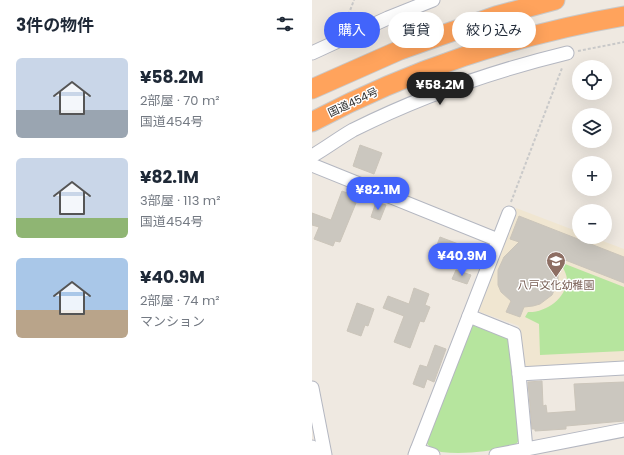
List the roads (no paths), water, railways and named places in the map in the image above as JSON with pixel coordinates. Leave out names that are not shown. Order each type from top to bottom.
[{"type":"highway","points":[[312,89],[400,50],[496,16],[555,0]]},
{"type":"highway","name":"国道454号","points":[[312,122],[394,83],[446,63],[500,45],[557,30],[624,16]]},
{"type":"street","points":[[312,53],[433,0]]},
{"type":"street","points":[[312,156],[352,131],[424,98],[467,82],[567,53]]},
{"type":"street","points":[[312,165],[498,240]]},
{"type":"street","points":[[432,455],[416,452],[509,213]]},
{"type":"street","points":[[469,316],[514,334],[526,449]]},
{"type":"street","points":[[519,374],[624,368]]},
{"type":"street","points":[[312,388],[326,455]]},
{"type":"street","points":[[496,455],[624,430]]},
{"type":"street","points":[[312,447],[314,455]]},
{"type":"place","name":"八戸文化幼稚園","points":[[556,278]]}]
